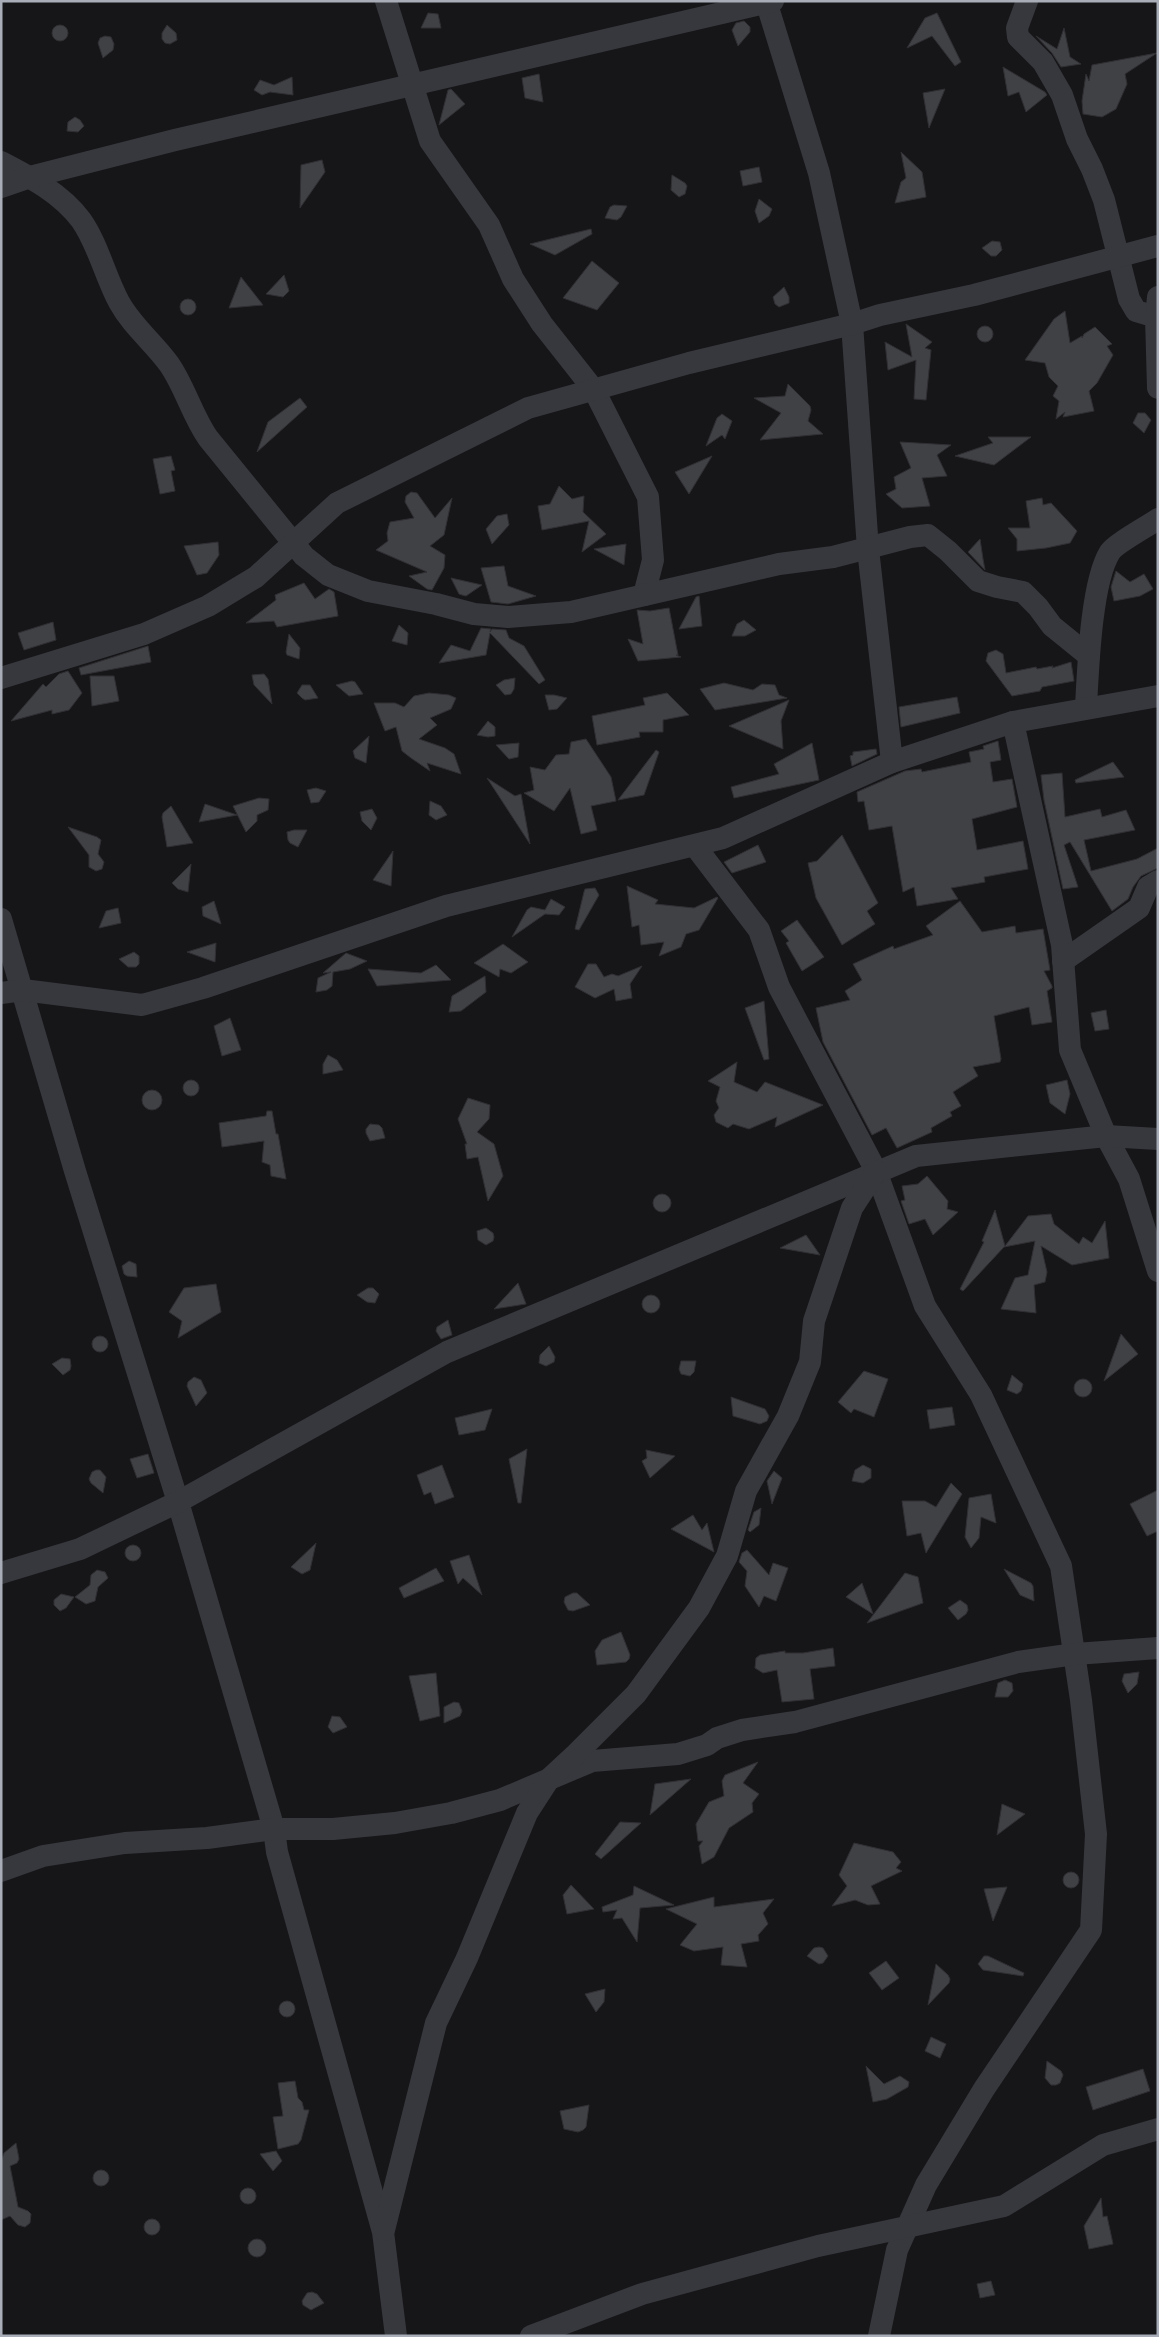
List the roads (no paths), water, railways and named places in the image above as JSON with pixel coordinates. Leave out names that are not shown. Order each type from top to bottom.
[{"type":"street","points":[[386,1],[398,45],[414,85],[430,141],[489,225],[513,279],[542,324],[594,390],[648,498],[653,560],[644,596]]},
{"type":"street","points":[[1028,1],[1016,28],[1018,38],[1043,62],[1062,95],[1077,139],[1092,168],[1104,200],[1130,299],[1136,311],[1157,307],[1158,388]]},
{"type":"street","points":[[1,187],[30,177],[175,140],[768,2],[819,173],[852,324],[868,549],[892,762]]},
{"type":"street","points":[[1,162],[30,177],[66,202],[81,220],[119,301],[131,321],[170,366],[196,420],[228,464],[304,556],[328,576],[368,592],[436,604],[474,614],[508,617],[542,616],[571,612],[780,564],[834,557],[910,537],[928,535],[948,551],[978,581],[997,588],[1023,592],[1038,607],[1052,626],[1089,656]]},
{"type":"street","points":[[1,678],[144,634],[208,606],[256,577],[337,503],[528,408],[689,363],[852,324],[880,315],[974,295],[1158,246]]},
{"type":"street","points":[[1086,707],[1089,656],[1100,576],[1110,550],[1158,519]]},
{"type":"street","points":[[12,991],[142,1005],[203,988],[446,906],[722,838],[892,762],[1013,722],[1086,707],[1158,696]]},
{"type":"street","points":[[1013,722],[1062,945],[1070,1050],[1106,1136],[1128,1180],[1158,1271]]},
{"type":"street","points":[[694,846],[759,930],[779,987],[876,1171],[925,1306],[981,1395],[1062,1566],[1075,1654],[1096,1834],[1091,1930],[984,2089],[926,2185],[897,2250],[879,2336]]},
{"type":"street","points":[[1063,961],[1139,908],[1154,885]]},
{"type":"street","points":[[1,918],[12,991],[75,1171],[178,1502],[274,1829],[277,1852],[383,2232],[396,2336]]},
{"type":"street","points":[[1,1573],[80,1549],[178,1502],[447,1352],[876,1171],[916,1156],[1106,1136],[1158,1139]]},
{"type":"street","points":[[383,2232],[436,2023],[467,1958],[527,1813],[549,1779],[636,1694],[699,1608],[728,1556],[746,1491],[788,1416],[810,1362],[814,1321],[852,1208],[876,1171]]},
{"type":"street","points":[[1,1870],[43,1856],[125,1843],[207,1838],[274,1829],[333,1829],[423,1819],[500,1800],[592,1762],[678,1754],[707,1745],[717,1738],[742,1730],[795,1722],[1018,1662],[1075,1654],[1158,1648]]},
{"type":"street","points":[[531,2336],[642,2294],[818,2246],[1004,2206],[1103,2145],[1158,2129]]}]
